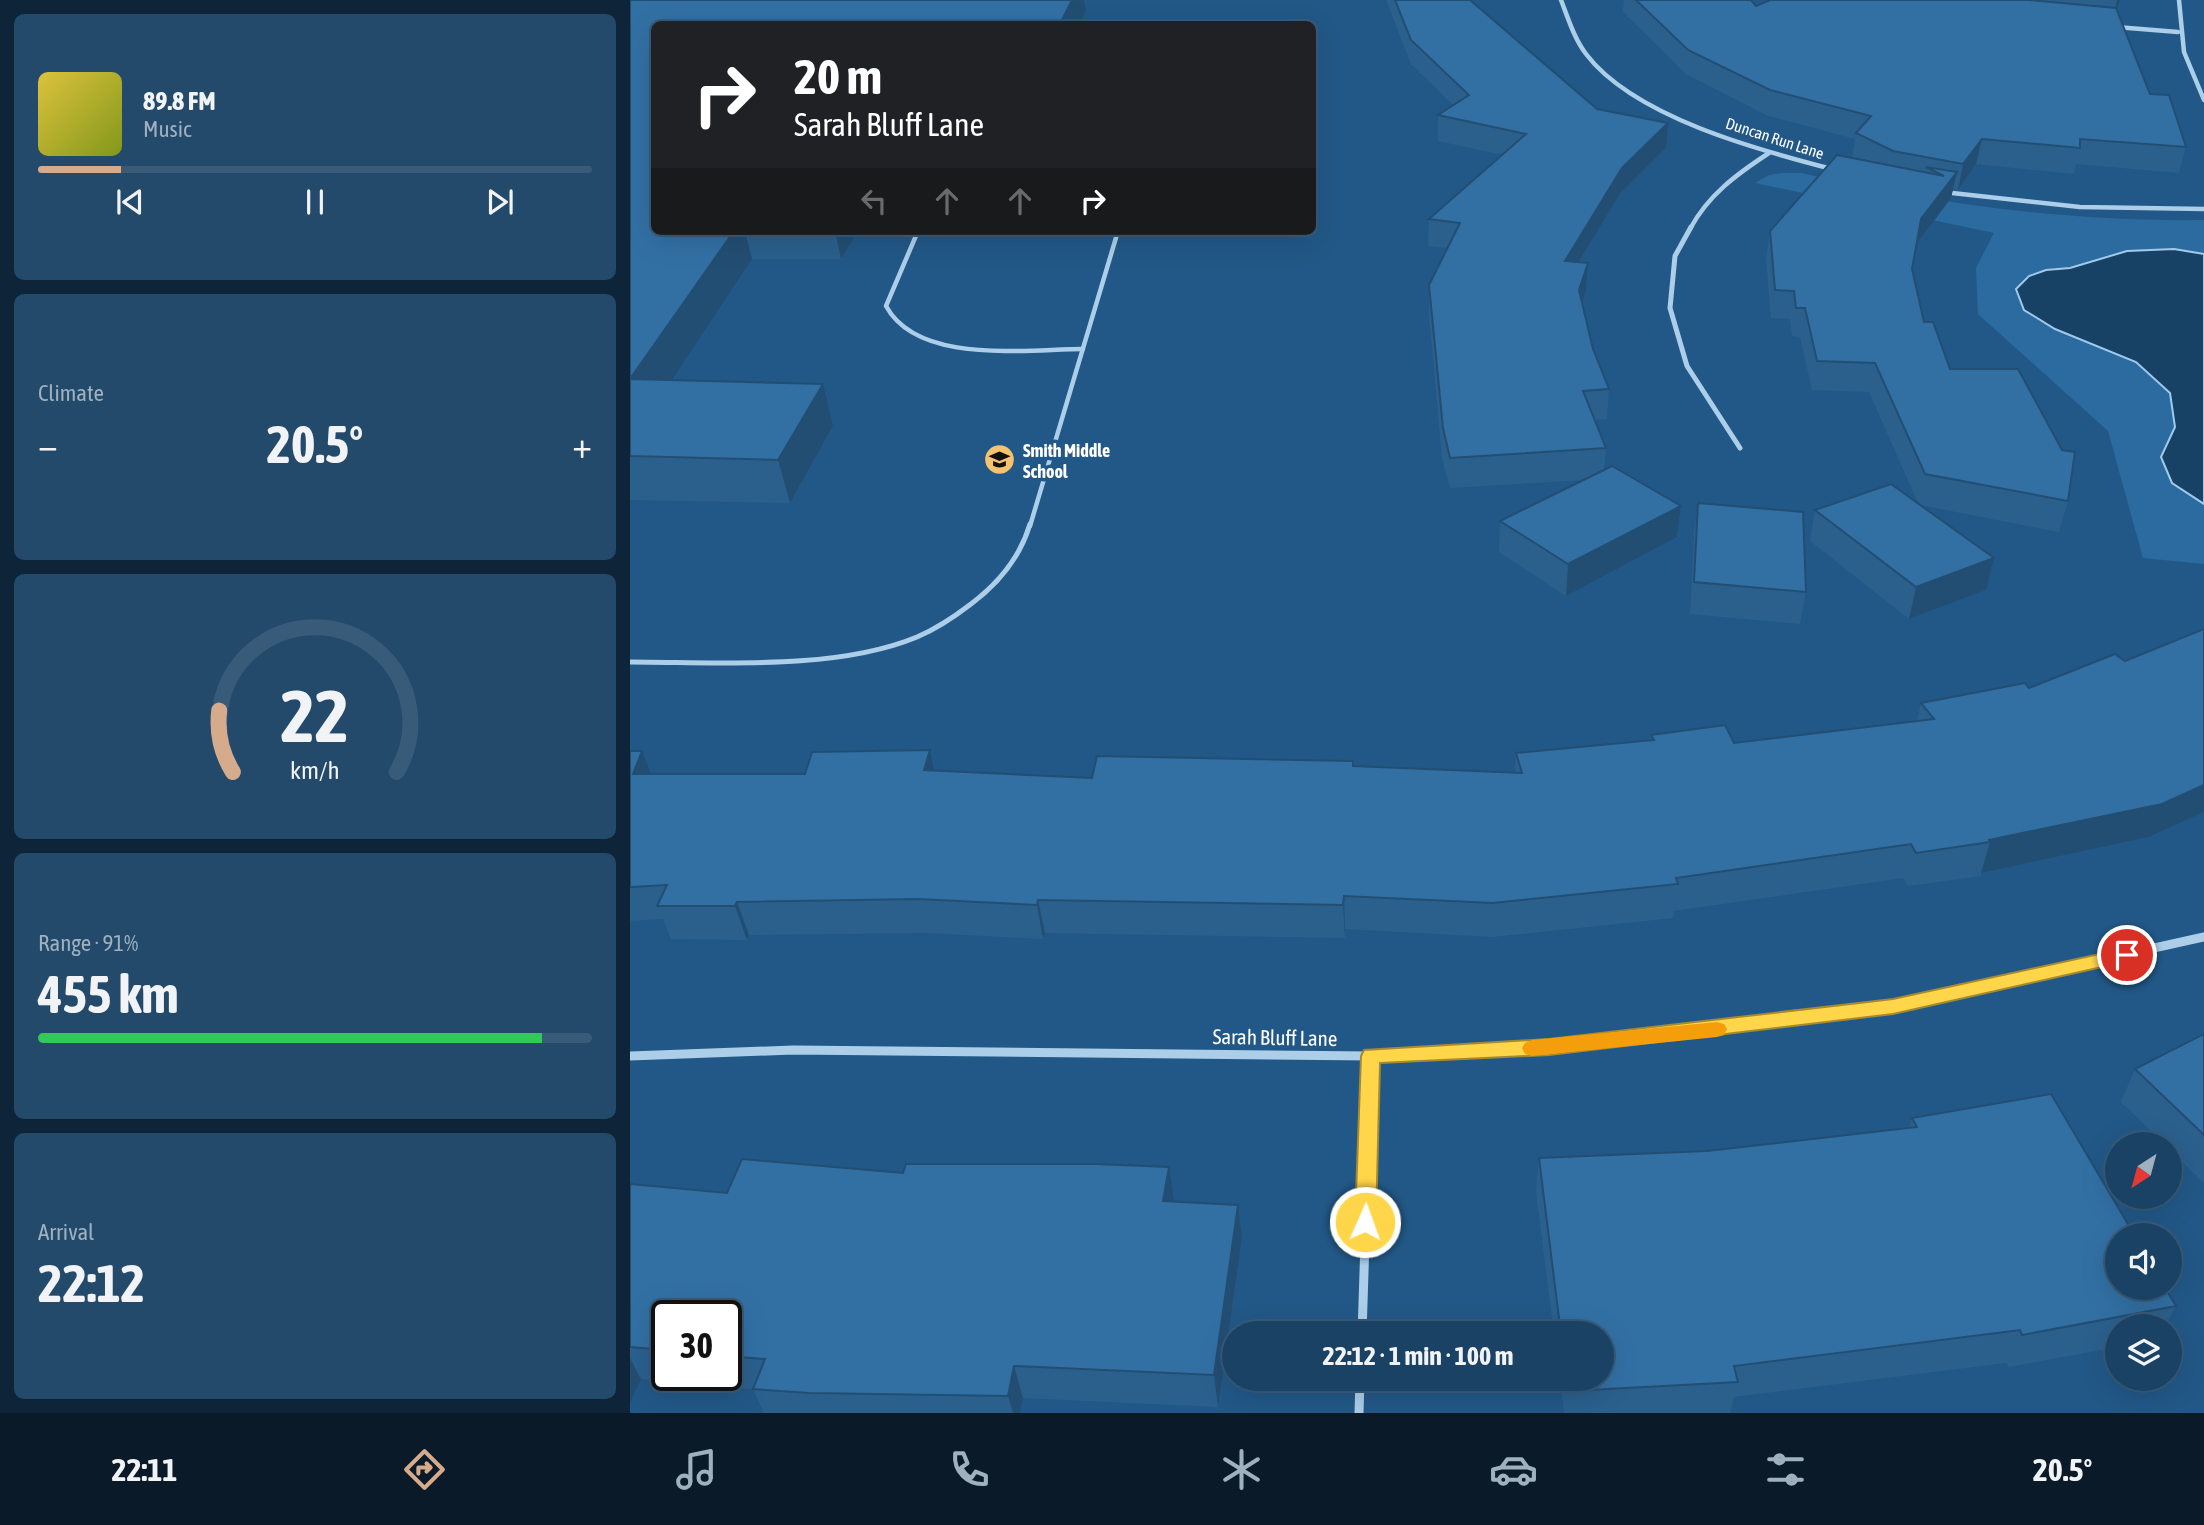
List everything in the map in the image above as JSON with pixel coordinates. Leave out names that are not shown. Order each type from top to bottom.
[{"type":"street","name":"Duncan Run Lane","points":[[1561,0],[1572,29],[1592,61],[1631,93],[1687,121],[1769,153],[1834,170]]},
{"type":"street","points":[[2179,0],[2179,32],[2196,86],[2204,100]]},
{"type":"street","points":[[2109,26],[2179,32]]},
{"type":"street","points":[[1740,448],[1686,366],[1670,308],[1675,256],[1698,214],[1730,178],[1769,153]]},
{"type":"street","points":[[1940,191],[2080,207],[2204,209]]},
{"type":"street","name":"Sarah Bluff Lane","points":[[630,1056],[793,1050],[1371,1056],[1549,1047],[1701,1032],[1893,1006],[2204,937]]},
{"type":"street","points":[[1362,1321],[1371,1056]]},
{"type":"street","points":[[1359,1413],[1360,1391]]},
{"type":"lane","points":[[916,235],[886,306],[894,321],[919,337],[968,347],[1083,349]]},
{"type":"lane","points":[[630,662],[780,659],[849,654],[914,639],[970,606],[1006,573],[1028,532],[1117,235]]},
{"type":"shaded area","points":[[1801,173],[1901,194],[2001,209],[2102,218],[2204,220],[2204,564],[2143,558],[2108,431],[1978,314],[1976,268],[1994,233],[1755,183],[1769,175]]},
{"type":"shaded area","points":[[2174,249],[2204,254],[2204,504],[2172,483],[2161,457],[2175,427],[2170,393],[2136,362],[2055,329],[2024,310],[2016,289],[2029,276],[2046,270],[2070,268],[2127,251]]},
{"type":"building","points":[[630,0],[1072,0],[1062,21],[651,21],[651,235],[731,235],[630,379]]},
{"type":"building","points":[[1395,0],[1470,0],[1597,109],[1668,123],[1622,168],[1565,261],[1588,263],[1579,290],[1593,349],[1609,389],[1583,391],[1606,448],[1450,458],[1443,428],[1429,285],[1460,223],[1429,219],[1526,134],[1438,115],[1469,95],[1411,40]]},
{"type":"building","points":[[1636,0],[1751,0],[1756,6],[1770,0],[2029,0],[2116,8],[2150,94],[2169,95],[2186,147],[2080,139],[2080,148],[1982,139],[1963,164],[1893,151],[1856,133],[1871,116],[1770,90],[1688,50]]},
{"type":"building","points":[[1837,155],[1944,176],[1926,167],[1957,172],[1921,219],[1912,269],[1924,322],[1933,322],[1950,369],[2018,369],[2062,450],[2075,452],[2068,501],[1925,474],[1875,363],[1817,361],[1805,308],[1796,308],[1794,291],[1775,290],[1770,231]]},
{"type":"building","points":[[630,379],[823,384],[778,460],[630,456]]},
{"type":"building","points":[[1612,466],[1681,506],[1568,564],[1500,521]]},
{"type":"building","points":[[1891,484],[1994,558],[1916,587],[1815,510]]},
{"type":"building","points":[[1698,503],[1803,512],[1806,592],[1694,582]]},
{"type":"building","points":[[2204,629],[2204,785],[2162,804],[1989,840],[1990,842],[1916,853],[1911,844],[1676,878],[1678,884],[1493,903],[1344,896],[1343,905],[1038,900],[1037,905],[918,899],[657,906],[667,885],[630,887],[630,751],[642,751],[633,774],[805,774],[812,752],[930,750],[924,770],[1092,778],[1097,756],[1353,761],[1353,766],[1522,773],[1516,753],[1654,740],[1651,735],[1725,725],[1734,743],[1934,719],[1921,703],[2025,683],[2029,688],[2115,654],[2125,661]]},
{"type":"building","points":[[2204,1034],[2204,1135],[2135,1069]]},
{"type":"building","points":[[2051,1094],[2105,1185],[2105,1209],[2119,1209],[2127,1223],[2105,1223],[2105,1300],[2172,1300],[2176,1306],[2134,1314],[2105,1314],[2105,1319],[2022,1335],[2020,1330],[1734,1366],[1738,1382],[1614,1389],[1614,1321],[1559,1321],[1539,1158],[1707,1151],[1917,1127],[1912,1118]]},
{"type":"building","points":[[742,1159],[903,1173],[906,1164],[1095,1164],[1169,1167],[1163,1201],[1238,1205],[1214,1375],[1014,1366],[1008,1396],[809,1393],[753,1389],[765,1359],[742,1357],[742,1300],[651,1300],[651,1349],[630,1347],[630,1184],[727,1193]]},
{"type":"slow traffic","points":[[1532,1048],[1717,1029]]},
{"type":"place","name":"Smith Middle School","points":[[1000,460]]},
{"type":"route","points":[[1365,1222],[1371,1056],[1549,1047],[1701,1032],[1838,1014],[1893,1006],[2127,955]]}]
